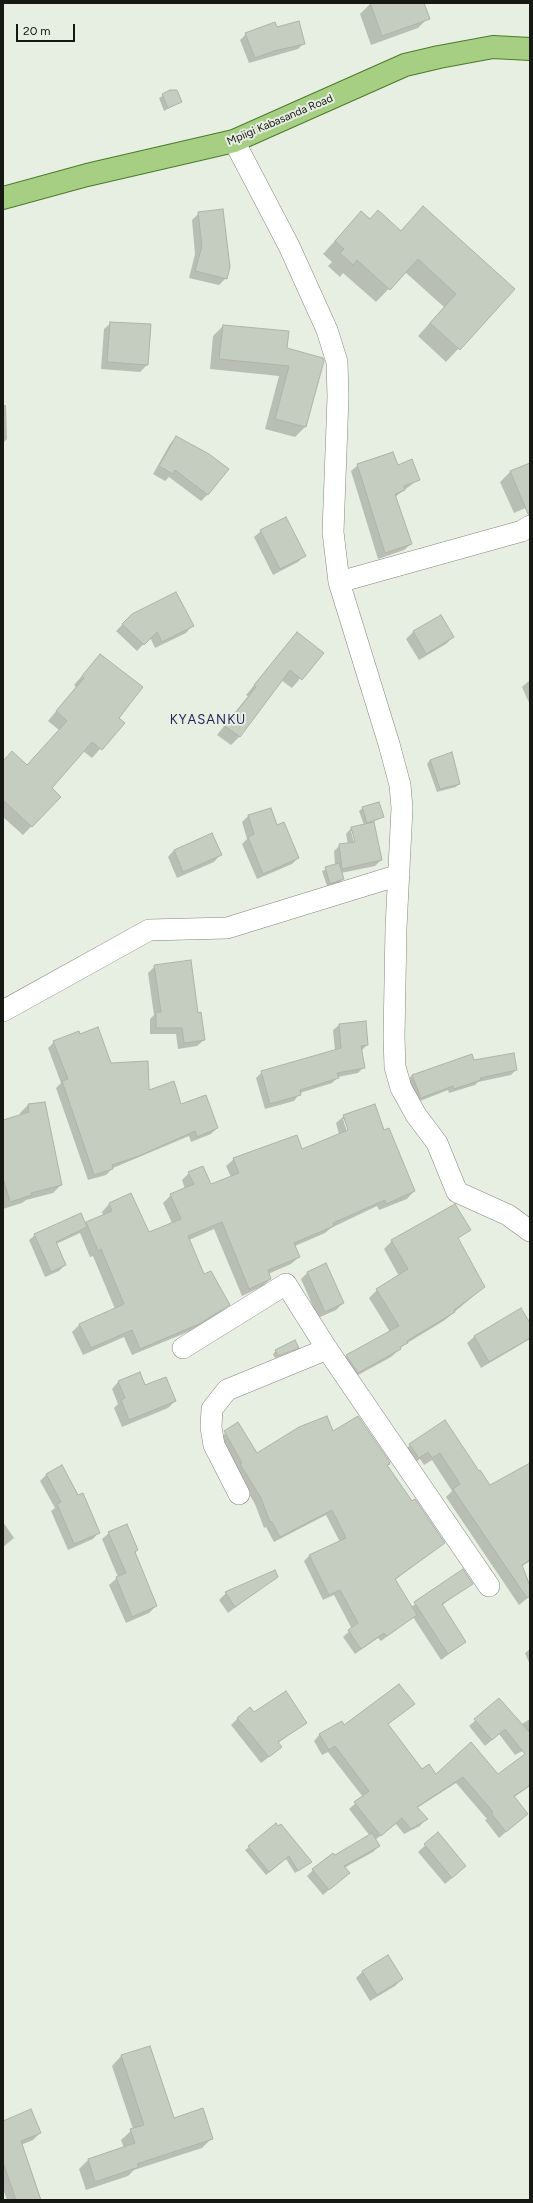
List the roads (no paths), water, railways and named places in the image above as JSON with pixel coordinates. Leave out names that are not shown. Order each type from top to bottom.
[{"type":"main road","name":"Mpiigi Kabasanda Road","points":[[3,198],[87,175],[234,141],[405,65],[493,47],[530,49]]},
{"type":"street","points":[[234,141],[289,246],[327,330],[337,362],[338,397],[334,532],[339,582],[400,785],[402,808],[394,1037],[395,1067],[401,1088],[416,1115],[437,1143],[457,1192],[508,1215],[530,1231]]},
{"type":"street","points":[[339,582],[522,531],[530,526]]},
{"type":"street","points":[[3,1011],[149,930],[227,928],[399,875]]},
{"type":"street","points":[[183,1348],[286,1284],[327,1348],[489,1586]]},
{"type":"street","points":[[239,1494],[214,1445],[211,1426],[212,1409],[227,1390],[327,1348]]},
{"type":"district","name":"KYASANKU","points":[[208,720]]}]
